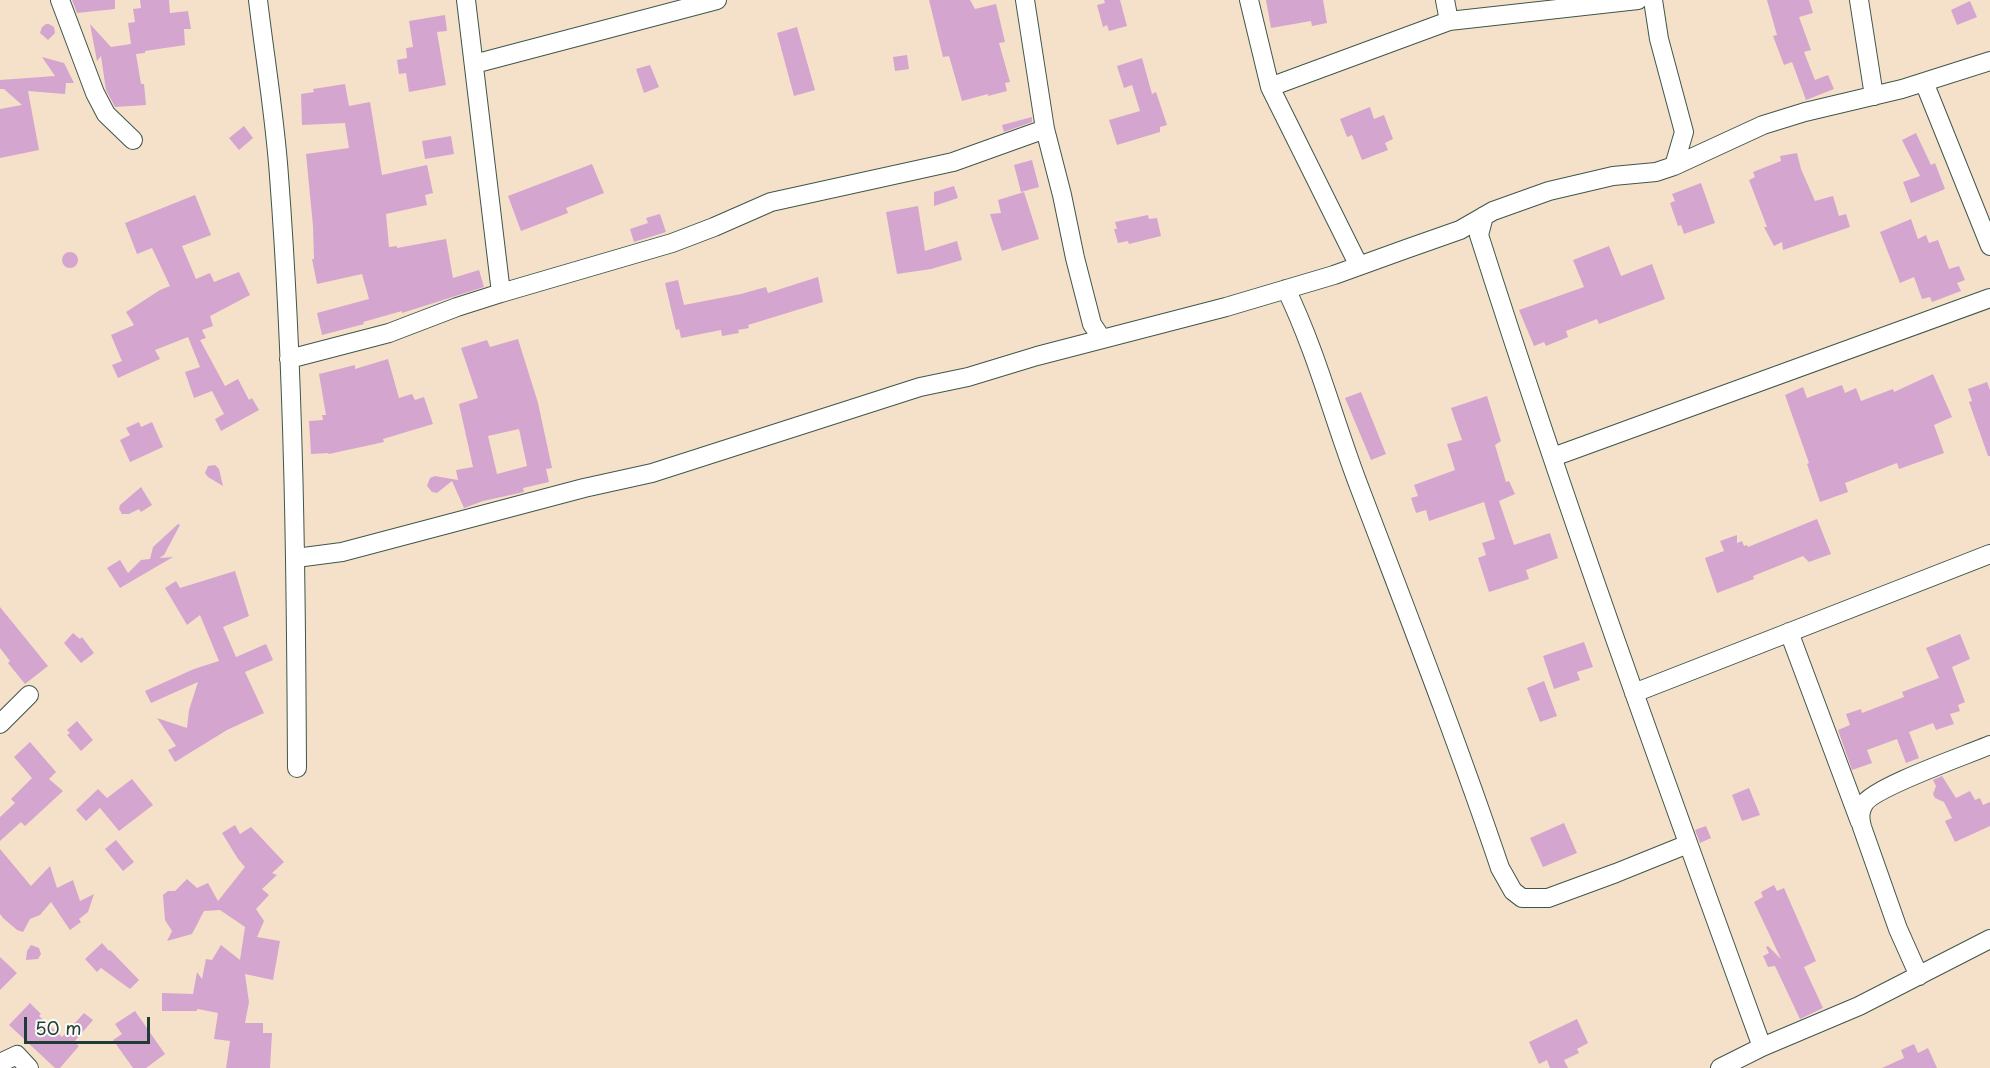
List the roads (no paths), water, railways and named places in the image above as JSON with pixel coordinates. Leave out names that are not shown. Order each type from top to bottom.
[{"type":"street","points":[[60,0],[95,93],[106,114],[133,140]]},
{"type":"street","points":[[258,0],[279,174],[289,359],[296,558],[297,768]]},
{"type":"street","points":[[466,0],[501,293]]},
{"type":"street","points":[[474,64],[717,0]]},
{"type":"street","points":[[1026,0],[1045,129],[1092,324],[1102,339]]},
{"type":"street","points":[[1250,0],[1270,87],[1359,266]]},
{"type":"street","points":[[1445,0],[1449,21]]},
{"type":"street","points":[[1270,87],[1449,21],[1638,0]]},
{"type":"street","points":[[1653,0],[1659,39],[1683,132],[1674,166]]},
{"type":"street","points":[[1859,0],[1874,96]]},
{"type":"street","points":[[296,558],[342,552],[584,488],[652,473],[920,387],[968,377],[1102,339],[1226,308],[1359,266],[1460,230],[1505,206],[1550,191],[1613,176],[1656,172],[1763,125],[1924,82],[1990,61]]},
{"type":"street","points":[[1924,82],[1990,246]]},
{"type":"street","points":[[289,359],[389,333],[501,293],[672,243],[771,202],[953,162],[1045,129]]},
{"type":"street","points":[[1683,132],[1707,150]]},
{"type":"street","points":[[1484,216],[1479,235],[1524,376],[1634,693],[1762,1047]]},
{"type":"street","points":[[1460,230],[1479,235]]},
{"type":"street","points":[[1286,289],[1302,322],[1347,455],[1500,868],[1513,891],[1522,898],[1548,898],[1688,844]]},
{"type":"street","points":[[1553,457],[1990,298]]},
{"type":"street","points":[[1634,693],[1990,554]]},
{"type":"street","points":[[1789,632],[1898,929],[1919,976]]},
{"type":"street","points":[[0,724],[29,695]]},
{"type":"street","points":[[1862,827],[1860,817],[1863,806],[1876,794],[1899,782],[1990,745]]},
{"type":"street","points":[[1720,1068],[1762,1047],[1859,1006],[1990,939]]},
{"type":"street","points":[[0,1063],[17,1055],[29,1068]]}]
